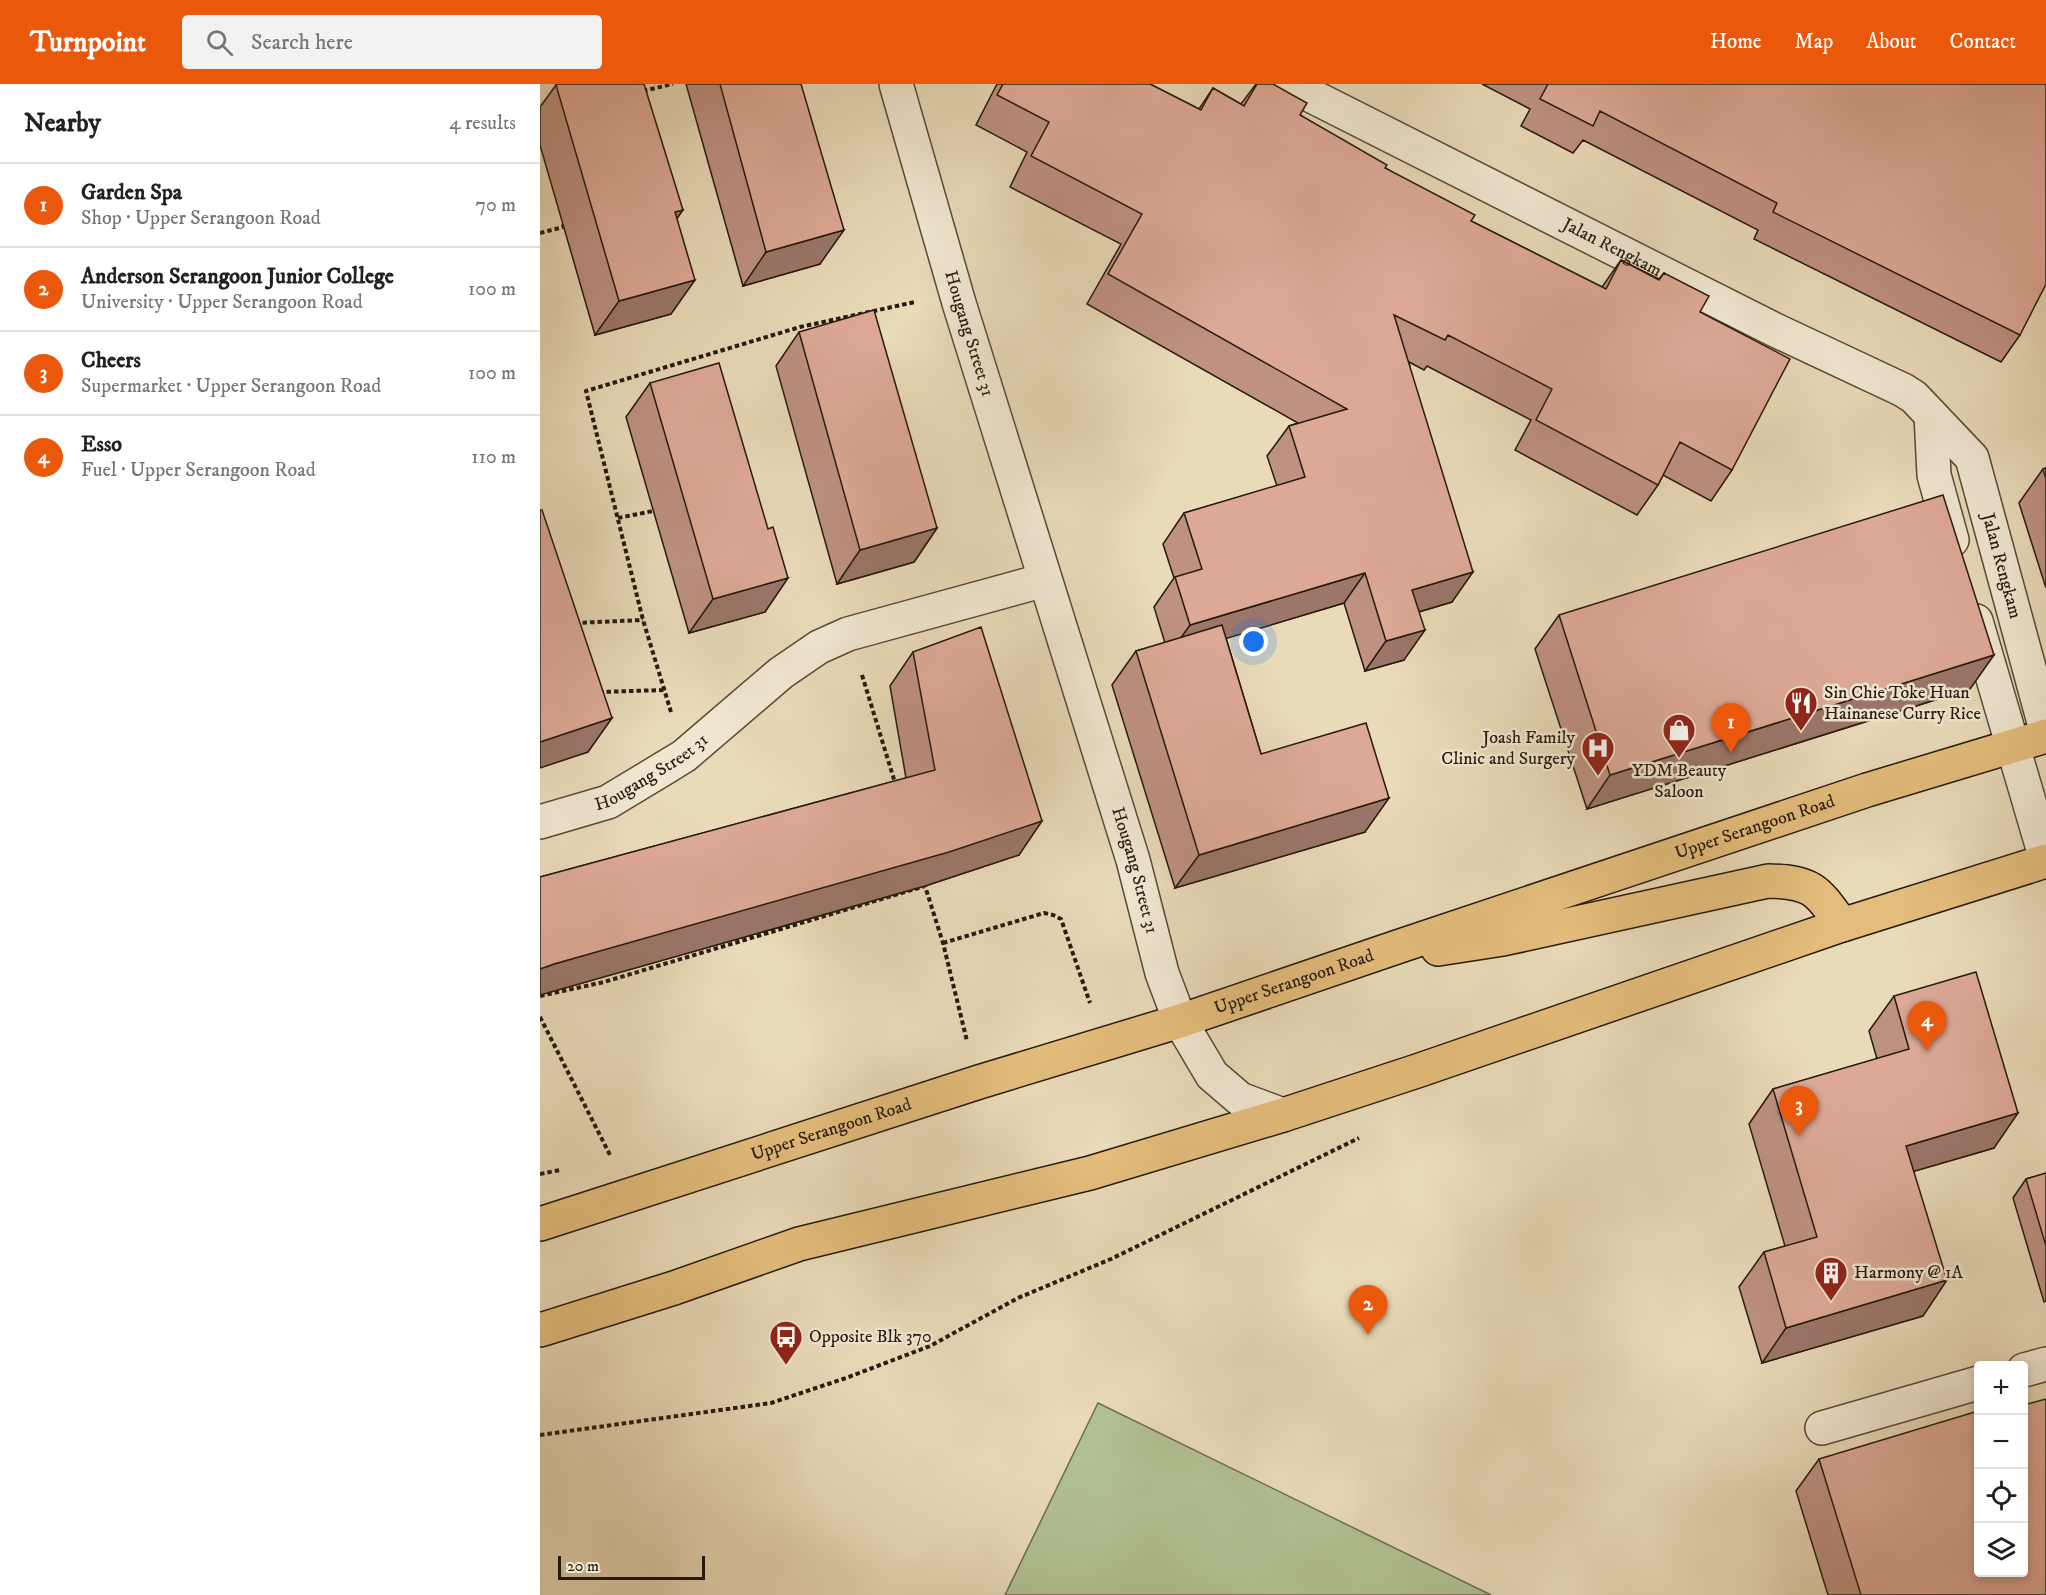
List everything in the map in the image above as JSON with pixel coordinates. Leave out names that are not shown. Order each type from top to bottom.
[{"type":"main road","name":"Upper Serangoon Road","points":[[540,1224],[968,1086],[1180,1021],[1867,790],[2046,736]]},
{"type":"main road","points":[[540,1330],[674,1288],[800,1244],[1090,1173],[1283,1115],[1842,925],[2046,860]]},
{"type":"main road","points":[[1403,945],[1431,950],[1465,946],[1768,881],[1795,882],[1819,894],[1842,925]]},
{"type":"street","name":"Hougang Street 31","points":[[896,84],[959,303],[1132,860],[1162,973],[1180,1021],[1212,1075],[1240,1099],[1283,1115]]},
{"type":"street","name":"Jalan Rengkam","points":[[1288,84],[1773,329],[1909,393],[1972,458],[2046,730]]},
{"type":"street","points":[[1931,415],[1934,475],[2046,860]]},
{"type":"street","name":"Hougang Street 31","points":[[540,822],[608,802],[684,756],[781,673],[819,647],[849,634],[1045,580]]},
{"type":"street","points":[[2028,1369],[2046,1364]]},
{"type":"street","points":[[1822,1428],[1974,1384]]},
{"type":"path","points":[[641,91],[673,84]]},
{"type":"path","points":[[540,233],[563,227],[565,216]]},
{"type":"path","points":[[684,756],[643,620],[586,391],[800,327],[921,301]]},
{"type":"path","points":[[618,518],[653,511]]},
{"type":"path","points":[[567,623],[643,620]]},
{"type":"path","points":[[849,634],[899,796]]},
{"type":"path","points":[[589,692],[664,690]]},
{"type":"path","points":[[540,996],[604,982],[925,886],[943,943],[968,1041]]},
{"type":"path","points":[[943,943],[1044,913],[1053,915],[1061,920],[1091,1005]]},
{"type":"path","points":[[540,1017],[610,1155]]},
{"type":"path","points":[[540,1435],[771,1403],[846,1378],[930,1346],[1018,1298],[1111,1259],[1365,1135]]},
{"type":"green space","points":[[1098,1403],[1491,1595],[1005,1595]]},
{"type":"building","points":[[644,84],[683,210],[675,212],[695,280],[619,301],[556,85]]},
{"type":"building","points":[[720,84],[801,84],[844,230],[766,252]]},
{"type":"building","points":[[1003,84],[1150,84],[1201,110],[1213,88],[1244,106],[1257,84],[1273,84],[1307,103],[1300,115],[1387,165],[1385,168],[1475,215],[1471,221],[1606,289],[1621,260],[1659,280],[1664,273],[1709,296],[1700,312],[1790,359],[1732,470],[1680,442],[1658,485],[1536,420],[1552,389],[1448,335],[1445,340],[1394,315],[1473,572],[1412,590],[1425,630],[1386,641],[1365,573],[1190,625],[1175,577],[1202,569],[1184,513],[1305,477],[1289,426],[1347,409],[1108,274],[1142,214],[1031,156],[1049,122],[997,95]]},
{"type":"building","points":[[1548,84],[2046,84],[2046,284],[2020,335],[1773,212],[1777,203],[1600,111],[1593,126],[1540,99]]},
{"type":"building","points":[[874,310],[937,528],[860,550],[799,332]]},
{"type":"building","points":[[719,363],[768,529],[773,527],[788,578],[713,599],[650,383]]},
{"type":"building","points":[[1943,495],[1994,655],[1610,775],[1559,615]]},
{"type":"building","points":[[540,510],[542,510],[612,718],[540,742]]},
{"type":"building","points":[[1222,625],[1261,754],[1366,723],[1389,798],[1199,855],[1136,651]]},
{"type":"building","points":[[981,627],[1042,821],[949,852],[540,969],[540,877],[935,770],[913,652]]},
{"type":"building","points":[[1976,972],[2018,1113],[1906,1146],[1947,1280],[1786,1328],[1764,1252],[1817,1237],[1773,1089],[1909,1049],[1894,996]]},
{"type":"building","points":[[2046,1173],[2046,1246],[2026,1179]]},
{"type":"building","points":[[2046,1399],[2046,1595],[1861,1595],[1819,1459],[1974,1412],[1974,1577],[2028,1577],[2028,1404]]},
{"type":"place","name":"Sin Chie Toke Huan Hainanese Curry Rice","points":[[1801,732]]},
{"type":"place","name":"Garden Spa","points":[[1731,753]]},
{"type":"place","name":"YDM Beauty Saloon","points":[[1679,759]]},
{"type":"place","name":"Joash Family Clinic and Surgery","points":[[1598,777]]},
{"type":"place","name":"Esso","points":[[1927,1051]]},
{"type":"place","name":"Cheers","points":[[1799,1136]]},
{"type":"place","name":"Harmony @ 1A","points":[[1831,1302]]},
{"type":"place","name":"Anderson Serangoon Junior College","points":[[1368,1335]]},
{"type":"place","name":"Opposite Blk 370","points":[[786,1366]]}]
